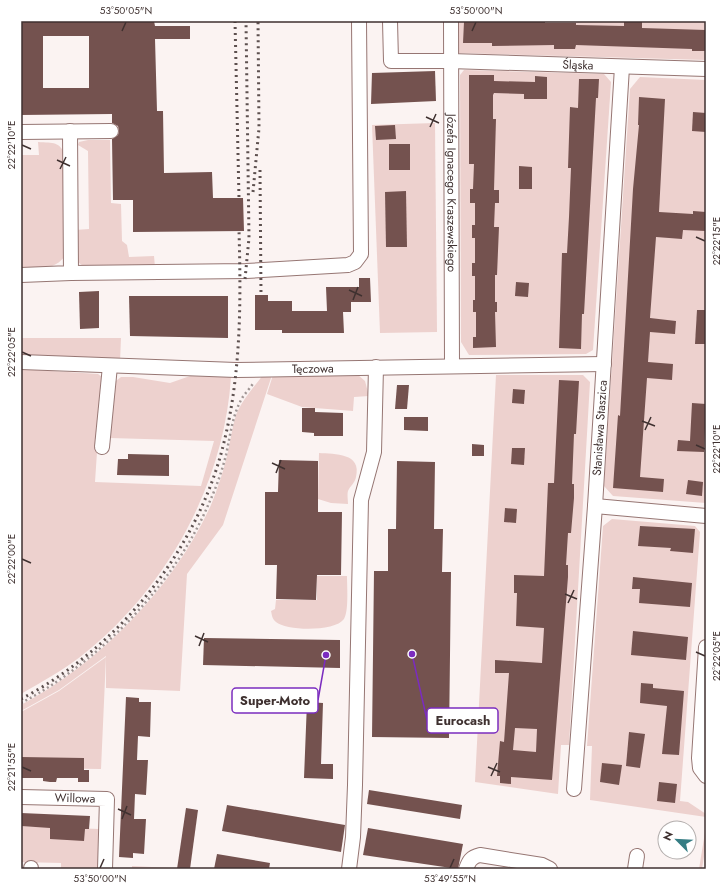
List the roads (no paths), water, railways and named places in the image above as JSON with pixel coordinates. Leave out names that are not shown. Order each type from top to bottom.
[{"type":"street","points":[[21,275],[246,271],[348,265],[355,262],[361,254],[359,21]]},
{"type":"street","name":"Śląska","points":[[390,21],[391,61],[450,61],[706,69]]},
{"type":"street","name":"Józefa Ignacego Kraszewskiego","points":[[451,21],[452,366]]},
{"type":"street","name":"Stanisława Staszica","points":[[574,789],[595,506],[622,67]]},
{"type":"street","points":[[70,131],[71,273]]},
{"type":"street","points":[[21,132],[111,131]]},
{"type":"street","name":"Tęczowa","points":[[21,362],[110,366],[264,369],[604,364]]},
{"type":"street","points":[[102,447],[110,366]]},
{"type":"street","points":[[349,869],[353,837],[355,785],[361,500],[374,452],[376,368]]},
{"type":"street","points":[[595,506],[706,516]]},
{"type":"street","points":[[706,649],[699,758],[700,768],[706,776]]},
{"type":"street","name":"Willowa","points":[[21,797],[107,799],[105,869]]},
{"type":"street","points":[[466,869],[470,860],[474,856],[480,855],[542,865],[550,869]]},
{"type":"railway","points":[[235,21],[239,198]]},
{"type":"railway","points":[[245,279],[249,238],[246,21]]},
{"type":"railway","points":[[253,192],[259,128],[258,21]]},
{"type":"railway","points":[[260,170],[261,295]]},
{"type":"railway","points":[[21,699],[57,677],[91,652],[122,623],[151,590],[176,555],[196,518],[213,479],[225,438],[234,387],[240,309],[239,231]]},
{"type":"place","name":"Eurocash","points":[[412,654]]},
{"type":"place","name":"Super-Moto","points":[[326,655]]}]
